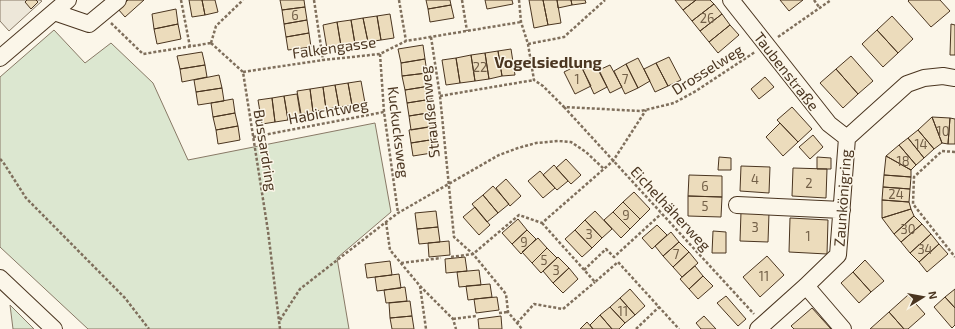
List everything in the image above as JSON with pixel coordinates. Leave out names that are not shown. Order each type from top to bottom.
[{"type":"street","points":[[0,58],[68,0]]},
{"type":"street","points":[[54,12],[89,24],[118,0]]},
{"type":"street","name":"Taubenstraße","points":[[731,0],[829,124],[847,138]]},
{"type":"street","name":"Zaunkönigring","points":[[760,327],[838,255],[847,138],[907,84],[924,78],[943,76],[955,78]]},
{"type":"street","points":[[737,205],[842,210]]},
{"type":"street","points":[[0,278],[54,329]]},
{"type":"street","points":[[806,286],[843,329]]},
{"type":"path","points":[[181,0],[190,47]]},
{"type":"path","points":[[211,43],[216,26],[243,0]]},
{"type":"path","points":[[314,0],[323,60]]},
{"type":"path","points":[[399,0],[406,41]]},
{"type":"path","points":[[462,0],[467,31]]},
{"type":"path","points":[[519,0],[521,22],[528,44],[534,80]]},
{"type":"path","points":[[528,44],[564,37],[605,0]]},
{"type":"path","points":[[814,0],[819,7]]},
{"type":"path","name":"Drosselweg","points":[[564,107],[641,111],[674,103],[696,91],[831,0]]},
{"type":"path","points":[[102,14],[142,54],[211,43]]},
{"type":"path","name":"Falkengasse","points":[[243,72],[323,60],[380,54],[406,41],[521,22]]},
{"type":"path","name":"Straußenweg","points":[[431,37],[440,96],[454,237],[473,254],[506,294],[508,312]]},
{"type":"path","points":[[211,43],[243,72]]},
{"type":"path","name":"Kuckucksweg","points":[[380,54],[384,112],[398,213]]},
{"type":"path","name":"Bussardring","points":[[243,72],[268,231],[280,329]]},
{"type":"path","points":[[440,96],[534,80],[543,86],[564,107]]},
{"type":"path","name":"Eichelhäherweg","points":[[564,107],[661,214],[760,327]]},
{"type":"path","points":[[542,223],[613,161],[646,110]]},
{"type":"path","name":"Habichtweg","points":[[253,137],[384,112]]},
{"type":"path","points":[[280,320],[300,289],[386,222],[398,213],[498,155],[536,143],[558,140],[571,142],[586,152],[604,169]]},
{"type":"path","points":[[955,152],[942,151],[914,177],[913,204],[955,257]]},
{"type":"path","points":[[0,159],[26,198],[126,298],[148,329]]},
{"type":"path","points":[[451,257],[473,254],[519,214],[542,223],[595,282]]},
{"type":"path","points":[[614,257],[661,214]]},
{"type":"path","points":[[386,222],[390,250],[420,286],[454,319],[456,329]]},
{"type":"path","points":[[584,270],[606,249],[679,329]]},
{"type":"path","points":[[401,263],[441,258]]},
{"type":"path","points":[[517,323],[534,304],[563,309],[618,262]]},
{"type":"path","points":[[420,286],[426,329]]},
{"type":"path","points":[[636,329],[659,307]]},
{"type":"path","points":[[499,313],[508,312],[522,329]]},
{"type":"path","points":[[454,319],[476,316]]},
{"type":"green space","points":[[54,30],[85,63],[111,43],[153,83],[188,160],[375,123],[391,212],[337,258],[349,329],[88,329],[0,247],[0,77]]},
{"type":"green space","points":[[10,305],[34,329],[13,329]]},
{"type":"shaded area","points":[[0,0],[42,1],[9,31],[0,21]]},
{"type":"building","points":[[27,0],[36,0],[38,2],[31,9],[25,2]]},
{"type":"building","points":[[128,0],[144,0],[125,17],[118,9]]},
{"type":"building","points":[[189,0],[202,0],[205,15],[192,17]]},
{"type":"building","points":[[202,0],[215,0],[218,12],[205,15]]},
{"type":"building","points":[[280,0],[304,0],[305,7],[282,10]]},
{"type":"building","points":[[426,0],[450,0],[451,5],[428,9]]},
{"type":"building","points":[[485,0],[512,0],[513,4],[487,9]]},
{"type":"building","points":[[529,0],[543,0],[548,25],[534,28]]},
{"type":"building","points":[[543,0],[557,0],[561,23],[548,25]]},
{"type":"building","points":[[557,0],[571,0],[572,5],[558,8]]},
{"type":"building","points":[[571,0],[585,0],[586,3],[572,5]]},
{"type":"building","points":[[675,0],[696,0],[683,10]]},
{"type":"building","points":[[696,0],[710,0],[714,4],[692,21],[683,10]]},
{"type":"building","points":[[780,0],[803,0],[789,11]]},
{"type":"building","points":[[940,0],[950,11],[931,27],[908,1]]},
{"type":"building","points":[[714,4],[722,14],[700,31],[692,21]]},
{"type":"building","points":[[451,5],[454,18],[430,22],[428,9]]},
{"type":"building","points":[[305,7],[307,20],[284,24],[282,10]]},
{"type":"building","points":[[176,9],[178,24],[154,29],[152,14]]},
{"type":"building","points":[[390,14],[394,38],[381,40],[377,16]]},
{"type":"building","points":[[722,14],[730,25],[709,42],[700,31]]},
{"type":"building","points":[[377,16],[381,40],[368,42],[363,18]]},
{"type":"building","points":[[892,16],[913,39],[898,53],[877,30]]},
{"type":"building","points":[[363,18],[368,42],[355,44],[351,20]]},
{"type":"building","points":[[307,20],[309,33],[286,37],[284,24]]},
{"type":"building","points":[[351,20],[355,44],[341,46],[337,22]]},
{"type":"building","points":[[337,22],[341,46],[327,49],[323,25]]},
{"type":"building","points":[[178,24],[181,39],[157,44],[154,29]]},
{"type":"building","points":[[951,24],[955,25],[955,55],[950,55]]},
{"type":"building","points":[[730,25],[739,35],[718,53],[709,42]]},
{"type":"building","points":[[877,30],[898,53],[883,67],[862,44]]},
{"type":"building","points":[[309,33],[311,47],[288,50],[286,37]]},
{"type":"building","points":[[423,45],[425,59],[401,63],[398,49]]},
{"type":"building","points":[[511,49],[515,75],[502,76],[498,51]]},
{"type":"building","points":[[498,51],[502,76],[489,79],[485,53]]},
{"type":"building","points":[[202,52],[205,65],[180,69],[177,56]]},
{"type":"building","points":[[485,53],[489,79],[475,81],[471,55]]},
{"type":"building","points":[[471,55],[475,81],[460,83],[456,58]]},
{"type":"building","points":[[851,56],[873,81],[858,94],[836,69]]},
{"type":"building","points":[[669,57],[681,80],[668,86],[656,63]]},
{"type":"building","points":[[456,58],[460,83],[446,85],[442,60]]},
{"type":"building","points":[[638,58],[650,81],[638,88],[626,64]]},
{"type":"building","points":[[425,59],[427,73],[402,76],[401,63]]},
{"type":"building","points":[[656,63],[668,86],[655,92],[644,69]]},
{"type":"building","points":[[580,64],[591,86],[575,94],[564,72]]},
{"type":"building","points":[[595,64],[607,87],[594,94],[583,70]]},
{"type":"building","points":[[626,64],[638,88],[625,94],[614,71]]},
{"type":"building","points":[[205,65],[207,77],[182,82],[180,69]]},
{"type":"building","points":[[610,65],[622,87],[610,93],[599,70]]},
{"type":"building","points":[[836,69],[858,94],[843,108],[820,83]]},
{"type":"building","points":[[427,73],[430,86],[405,90],[402,76]]},
{"type":"building","points":[[219,75],[222,88],[196,92],[194,80]]},
{"type":"building","points":[[765,77],[774,87],[759,99],[751,89]]},
{"type":"building","points":[[361,81],[365,103],[352,105],[348,83]]},
{"type":"building","points":[[348,83],[352,105],[339,107],[335,85]]},
{"type":"building","points":[[335,85],[339,107],[326,109],[323,87]]},
{"type":"building","points":[[430,86],[432,99],[407,103],[405,90]]},
{"type":"building","points":[[323,87],[326,109],[313,112],[310,89]]},
{"type":"building","points":[[222,88],[224,101],[198,105],[196,92]]},
{"type":"building","points":[[310,89],[313,112],[301,114],[297,91]]},
{"type":"building","points":[[297,94],[301,118],[288,120],[284,96]]},
{"type":"building","points":[[284,96],[288,120],[275,122],[272,98]]},
{"type":"building","points":[[272,98],[275,122],[262,124],[258,100]]},
{"type":"building","points":[[233,99],[235,113],[213,117],[211,103]]},
{"type":"building","points":[[432,99],[434,112],[409,116],[407,103]]},
{"type":"building","points":[[792,107],[812,129],[798,142],[777,120]]},
{"type":"building","points":[[434,112],[436,126],[411,130],[409,116]]},
{"type":"building","points":[[235,113],[238,126],[216,130],[213,117]]},
{"type":"building","points":[[932,117],[942,143],[934,149],[918,130]]},
{"type":"building","points":[[932,117],[950,118],[948,144],[942,143]]},
{"type":"building","points":[[950,118],[955,119],[955,144],[948,144]]},
{"type":"building","points":[[780,123],[798,142],[783,156],[766,137]]},
{"type":"building","points":[[238,126],[240,140],[218,144],[216,130]]},
{"type":"building","points":[[434,126],[436,139],[411,143],[409,130]]},
{"type":"building","points":[[918,130],[934,149],[924,158],[908,138]]},
{"type":"building","points":[[813,135],[823,147],[810,159],[799,147]]},
{"type":"building","points":[[908,138],[924,158],[916,165],[899,145]]},
{"type":"building","points":[[436,139],[438,152],[413,156],[411,143]]},
{"type":"building","points":[[899,145],[916,165],[911,170],[886,156]]},
{"type":"building","points":[[886,156],[911,170],[911,177],[884,175]]},
{"type":"building","points":[[719,157],[731,158],[731,170],[718,170]]},
{"type":"building","points":[[817,157],[831,158],[831,169],[817,169]]},
{"type":"building","points":[[566,159],[581,175],[571,184],[556,168]]},
{"type":"building","points":[[554,165],[568,181],[557,190],[543,175]]},
{"type":"building","points":[[741,166],[770,167],[769,193],[740,191]]},
{"type":"building","points":[[793,168],[827,169],[826,198],[792,196]]},
{"type":"building","points":[[540,171],[555,188],[543,198],[528,181]]},
{"type":"building","points":[[689,175],[722,176],[722,197],[688,196]]},
{"type":"building","points":[[884,175],[911,177],[910,189],[883,187]]},
{"type":"building","points":[[506,179],[521,196],[510,206],[496,188]]},
{"type":"building","points":[[493,186],[509,204],[498,213],[483,195]]},
{"type":"building","points":[[883,187],[910,189],[909,202],[882,200]]},
{"type":"building","points":[[634,192],[650,209],[640,219],[623,202]]},
{"type":"building","points":[[483,195],[498,213],[487,222],[472,204]]},
{"type":"building","points":[[688,196],[722,197],[721,217],[688,216]]},
{"type":"building","points":[[882,200],[909,202],[911,209],[882,218]]},
{"type":"building","points":[[623,202],[640,219],[630,229],[613,212]]},
{"type":"building","points":[[475,207],[490,225],[479,235],[463,217]]},
{"type":"building","points":[[911,209],[914,216],[894,234],[882,218]]},
{"type":"building","points":[[436,211],[438,227],[417,229],[415,213]]},
{"type":"building","points":[[595,211],[612,229],[602,238],[585,220]]},
{"type":"building","points":[[613,212],[630,229],[621,238],[604,220]]},
{"type":"building","points":[[741,212],[769,213],[768,242],[740,241]]},
{"type":"building","points":[[914,216],[922,224],[901,242],[894,234]]},
{"type":"building","points":[[790,218],[828,220],[827,254],[789,252]]},
{"type":"building","points":[[518,219],[527,230],[512,244],[502,233]]},
{"type":"building","points":[[585,220],[602,238],[592,248],[575,230]]},
{"type":"building","points":[[922,224],[931,234],[910,253],[901,242]]},
{"type":"building","points":[[657,225],[667,235],[652,249],[642,238]]},
{"type":"building","points":[[438,227],[440,242],[419,244],[417,229]]},
{"type":"building","points":[[527,230],[536,239],[521,254],[512,244]]},
{"type":"building","points":[[575,230],[592,248],[582,257],[565,239]]},
{"type":"building","points":[[713,231],[726,232],[726,253],[712,253]]},
{"type":"building","points":[[671,232],[679,242],[663,256],[655,246]]},
{"type":"building","points":[[931,234],[939,244],[919,262],[910,253]]},
{"type":"building","points":[[538,238],[547,248],[532,263],[522,252]]},
{"type":"building","points":[[449,241],[450,255],[429,257],[428,243]]},
{"type":"building","points":[[679,242],[689,252],[673,267],[663,256]]},
{"type":"building","points":[[939,244],[948,254],[927,272],[919,262]]},
{"type":"building","points":[[547,248],[557,258],[541,273],[532,263]]},
{"type":"building","points":[[689,252],[698,263],[682,277],[673,267]]},
{"type":"building","points":[[767,256],[784,275],[760,297],[743,277]]},
{"type":"building","points":[[465,257],[467,271],[446,273],[445,259]]},
{"type":"building","points":[[558,257],[569,268],[553,283],[543,271]]},
{"type":"building","points":[[865,260],[884,281],[871,292],[853,272]]},
{"type":"building","points":[[390,261],[392,275],[367,278],[365,264]]},
{"type":"building","points":[[695,266],[703,276],[689,289],[680,279]]},
{"type":"building","points":[[569,268],[578,279],[563,293],[553,283]]},
{"type":"building","points":[[479,270],[481,285],[459,287],[457,272]]},
{"type":"building","points":[[853,272],[871,292],[859,303],[841,283]]},
{"type":"building","points":[[399,274],[401,288],[377,291],[375,277]]},
{"type":"building","points":[[703,276],[713,286],[698,299],[689,289]]},
{"type":"building","points":[[490,284],[492,297],[468,300],[466,286]]},
{"type":"building","points":[[405,287],[407,301],[386,303],[384,290]]},
{"type":"building","points":[[630,289],[645,306],[635,315],[620,298]]},
{"type":"building","points":[[955,289],[955,308],[945,297]]},
{"type":"building","points":[[908,295],[925,314],[908,329],[904,329],[889,312]]},
{"type":"building","points":[[726,296],[746,319],[738,326],[717,303]]},
{"type":"building","points":[[497,297],[499,310],[476,313],[474,299]]},
{"type":"building","points":[[945,297],[955,308],[955,325],[952,328],[934,307]]},
{"type":"building","points":[[620,298],[635,315],[625,323],[610,307]]},
{"type":"building","points":[[410,301],[412,316],[390,318],[389,303]]},
{"type":"building","points":[[610,307],[625,323],[619,329],[612,329],[600,315]]},
{"type":"building","points":[[812,308],[831,329],[794,329],[791,326]]},
{"type":"building","points":[[889,312],[904,329],[870,329]]},
{"type":"building","points":[[600,315],[612,329],[593,329],[590,325]]},
{"type":"building","points":[[412,316],[414,329],[392,329],[390,318]]},
{"type":"building","points":[[501,316],[502,329],[479,329],[478,319]]},
{"type":"building","points":[[704,316],[716,329],[701,329],[696,323]]},
{"type":"building","points":[[587,322],[593,329],[580,329]]},
{"type":"district","name":"Vogelsiedlung","points":[[548,61]]}]
